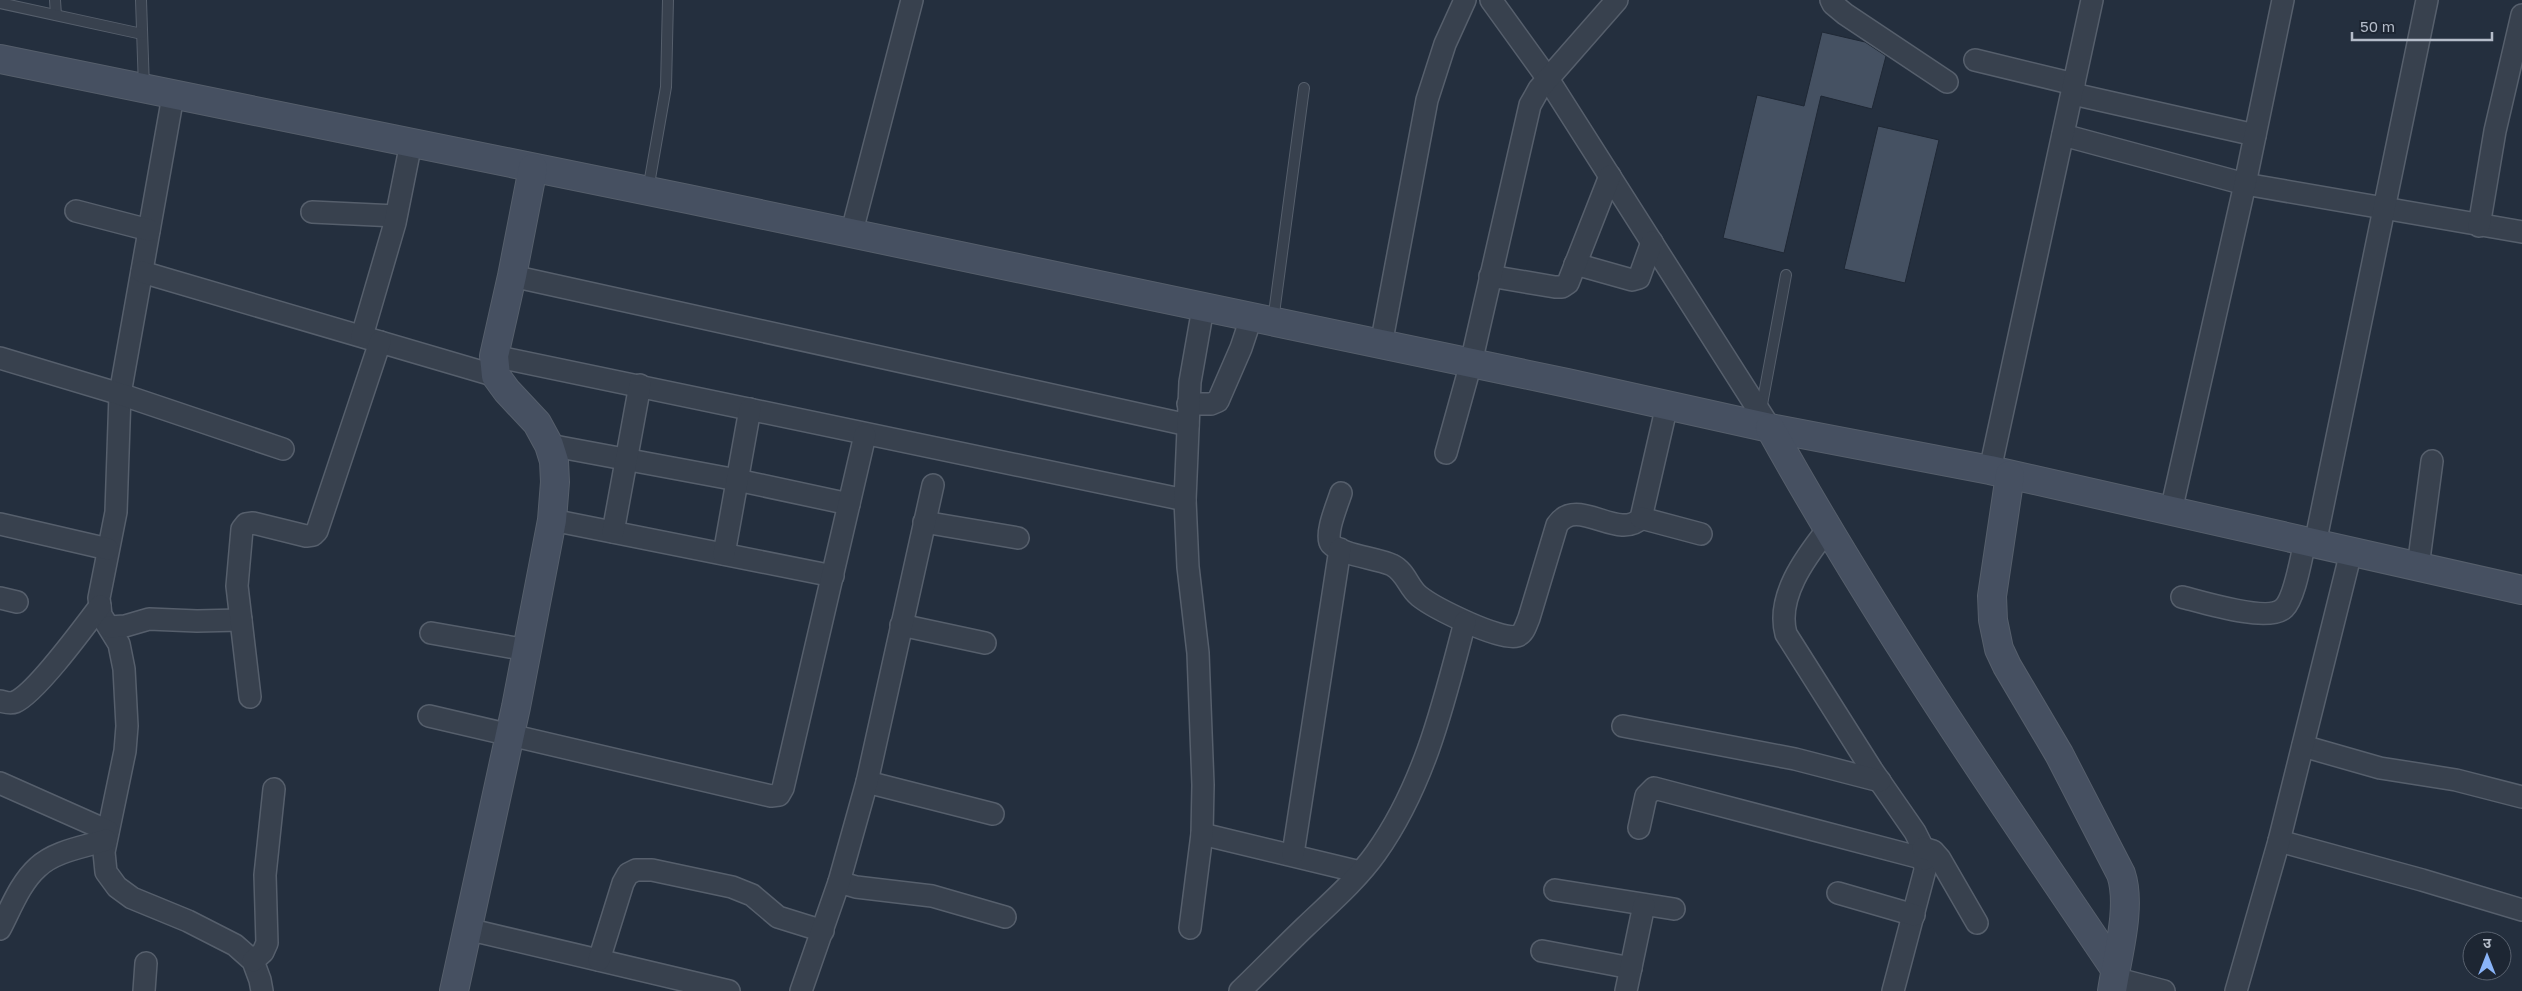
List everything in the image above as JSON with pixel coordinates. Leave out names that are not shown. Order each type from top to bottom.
[{"type":"street","points":[[851,235],[912,0]]},
{"type":"street","points":[[1381,345],[1426,100],[1445,44],[1465,0]]},
{"type":"street","points":[[1491,0],[1548,79],[1652,242],[1765,421],[1827,530],[2114,980],[2164,991]]},
{"type":"street","points":[[1446,453],[1471,363],[1525,120],[1530,105],[1539,89],[1616,0]]},
{"type":"street","points":[[1831,0],[1832,4],[1845,14],[1947,82]]},
{"type":"street","points":[[2092,0],[2063,135],[2000,473],[1992,596],[1993,620],[1999,649],[2006,666],[2060,754],[2121,874],[2126,888],[2114,980]]},
{"type":"street","points":[[2171,511],[2246,184],[2282,0]]},
{"type":"street","points":[[2182,597],[2259,614],[2276,612],[2284,608],[2290,597],[2310,543],[2384,210],[2427,0]]},
{"type":"street","points":[[2479,226],[2495,131],[2522,15]]},
{"type":"street","points":[[0,59],[173,96],[648,191],[1667,405],[1765,421],[2522,590]]},
{"type":"street","points":[[1975,60],[2073,89],[2255,135]]},
{"type":"street","points":[[173,96],[120,394],[116,512],[99,598],[102,615],[119,644],[124,669],[127,726],[126,751],[104,852],[106,872],[116,887],[132,898],[188,921],[235,945],[253,961],[262,991]]},
{"type":"street","points":[[2063,135],[2246,184],[2384,210],[2522,232]]},
{"type":"street","points":[[250,697],[247,654],[237,586],[242,529],[246,524],[253,523],[306,536],[313,535],[317,531],[371,339],[411,143]]},
{"type":"street","points":[[454,991],[510,734],[552,520],[555,482],[554,461],[549,445],[537,423],[507,391],[495,366],[532,168]]},
{"type":"street","points":[[1490,276],[1562,287],[1568,283],[1610,176]]},
{"type":"street","points":[[76,211],[149,230]]},
{"type":"street","points":[[312,212],[396,216]]},
{"type":"street","points":[[1575,264],[1632,280],[1639,278],[1652,242]]},
{"type":"street","points":[[142,272],[371,339],[495,366],[640,385],[1185,500]]},
{"type":"street","points":[[512,276],[1188,425]]},
{"type":"street","points":[[1190,928],[1202,834],[1204,785],[1200,685],[1188,568],[1185,500],[1190,382],[1204,308]]},
{"type":"street","points":[[1188,404],[1211,404],[1218,401],[1241,348],[1262,320]]},
{"type":"street","points":[[0,358],[120,394],[283,450]]},
{"type":"street","points":[[613,532],[640,385]]},
{"type":"street","points":[[1341,493],[1328,538],[1331,544],[1340,549],[1391,565],[1400,570],[1419,596],[1465,622],[1509,637],[1518,636],[1523,632],[1557,525],[1562,518],[1570,514],[1583,515],[1626,526],[1634,525],[1641,518],[1667,405]]},
{"type":"street","points":[[724,554],[750,409]]},
{"type":"street","points":[[428,716],[771,796],[779,795],[783,788],[865,434]]},
{"type":"street","points":[[549,445],[737,480],[849,504]]},
{"type":"street","points":[[2418,567],[2432,461]]},
{"type":"street","points":[[801,991],[839,882],[867,782],[933,485]]},
{"type":"street","points":[[1641,518],[1701,534]]},
{"type":"street","points":[[552,520],[833,576]]},
{"type":"street","points":[[924,522],[1018,538]]},
{"type":"street","points":[[0,524],[108,549]]},
{"type":"street","points":[[1827,530],[1811,551],[1797,575],[1789,594],[1783,620],[1786,634],[1915,832],[1924,854],[1925,870],[1893,991]]},
{"type":"street","points":[[1293,854],[1340,549]]},
{"type":"street","points":[[2236,991],[2279,842],[2351,552]]},
{"type":"street","points":[[0,701],[16,701],[28,693],[75,640],[100,606]]},
{"type":"street","points":[[109,626],[126,626],[144,619],[241,620]]},
{"type":"street","points":[[1240,991],[1360,872],[1375,854],[1397,820],[1421,769],[1439,721],[1465,622]]},
{"type":"street","points":[[901,625],[985,643]]},
{"type":"street","points":[[430,633],[527,650]]},
{"type":"street","points":[[1623,726],[1795,759],[1880,781]]},
{"type":"street","points":[[2303,746],[2380,768],[2456,780],[2522,797]]},
{"type":"street","points":[[867,782],[993,814]]},
{"type":"street","points":[[0,783],[107,835]]},
{"type":"street","points":[[1639,828],[1646,796],[1654,788],[1924,854],[1933,851],[1977,924]]},
{"type":"street","points":[[253,961],[264,952],[267,943],[265,875],[274,789]]},
{"type":"street","points":[[1202,834],[1293,854],[1360,872]]},
{"type":"street","points":[[0,929],[24,883],[39,865],[58,854],[107,835]]},
{"type":"street","points":[[2279,842],[2422,880],[2522,910]]},
{"type":"street","points":[[600,960],[623,883],[628,874],[636,870],[652,870],[732,888],[752,895],[783,919],[823,931]]},
{"type":"street","points":[[839,882],[856,887],[932,896],[1005,917]]},
{"type":"street","points":[[1555,890],[1674,910]]},
{"type":"street","points":[[1838,893],[1914,915]]},
{"type":"street","points":[[1626,991],[1644,904]]},
{"type":"street","points":[[467,929],[729,991]]},
{"type":"street","points":[[1542,951],[1631,968]]},
{"type":"street","points":[[144,991],[146,963]]},
{"type":"lane","points":[[55,0],[56,15]]},
{"type":"lane","points":[[141,0],[144,89]]},
{"type":"lane","points":[[648,191],[666,87],[668,0]]},
{"type":"lane","points":[[0,3],[142,34]]},
{"type":"lane","points":[[1262,320],[1304,88]]},
{"type":"lane","points":[[1765,421],[1786,276]]},
{"type":"building","points":[[1822,32],[1865,42],[1886,56],[1872,109],[1821,96],[1784,253],[1723,238],[1757,95],[1804,106]]},
{"type":"building","points":[[1878,126],[1939,140],[1905,283],[1844,269]]}]
